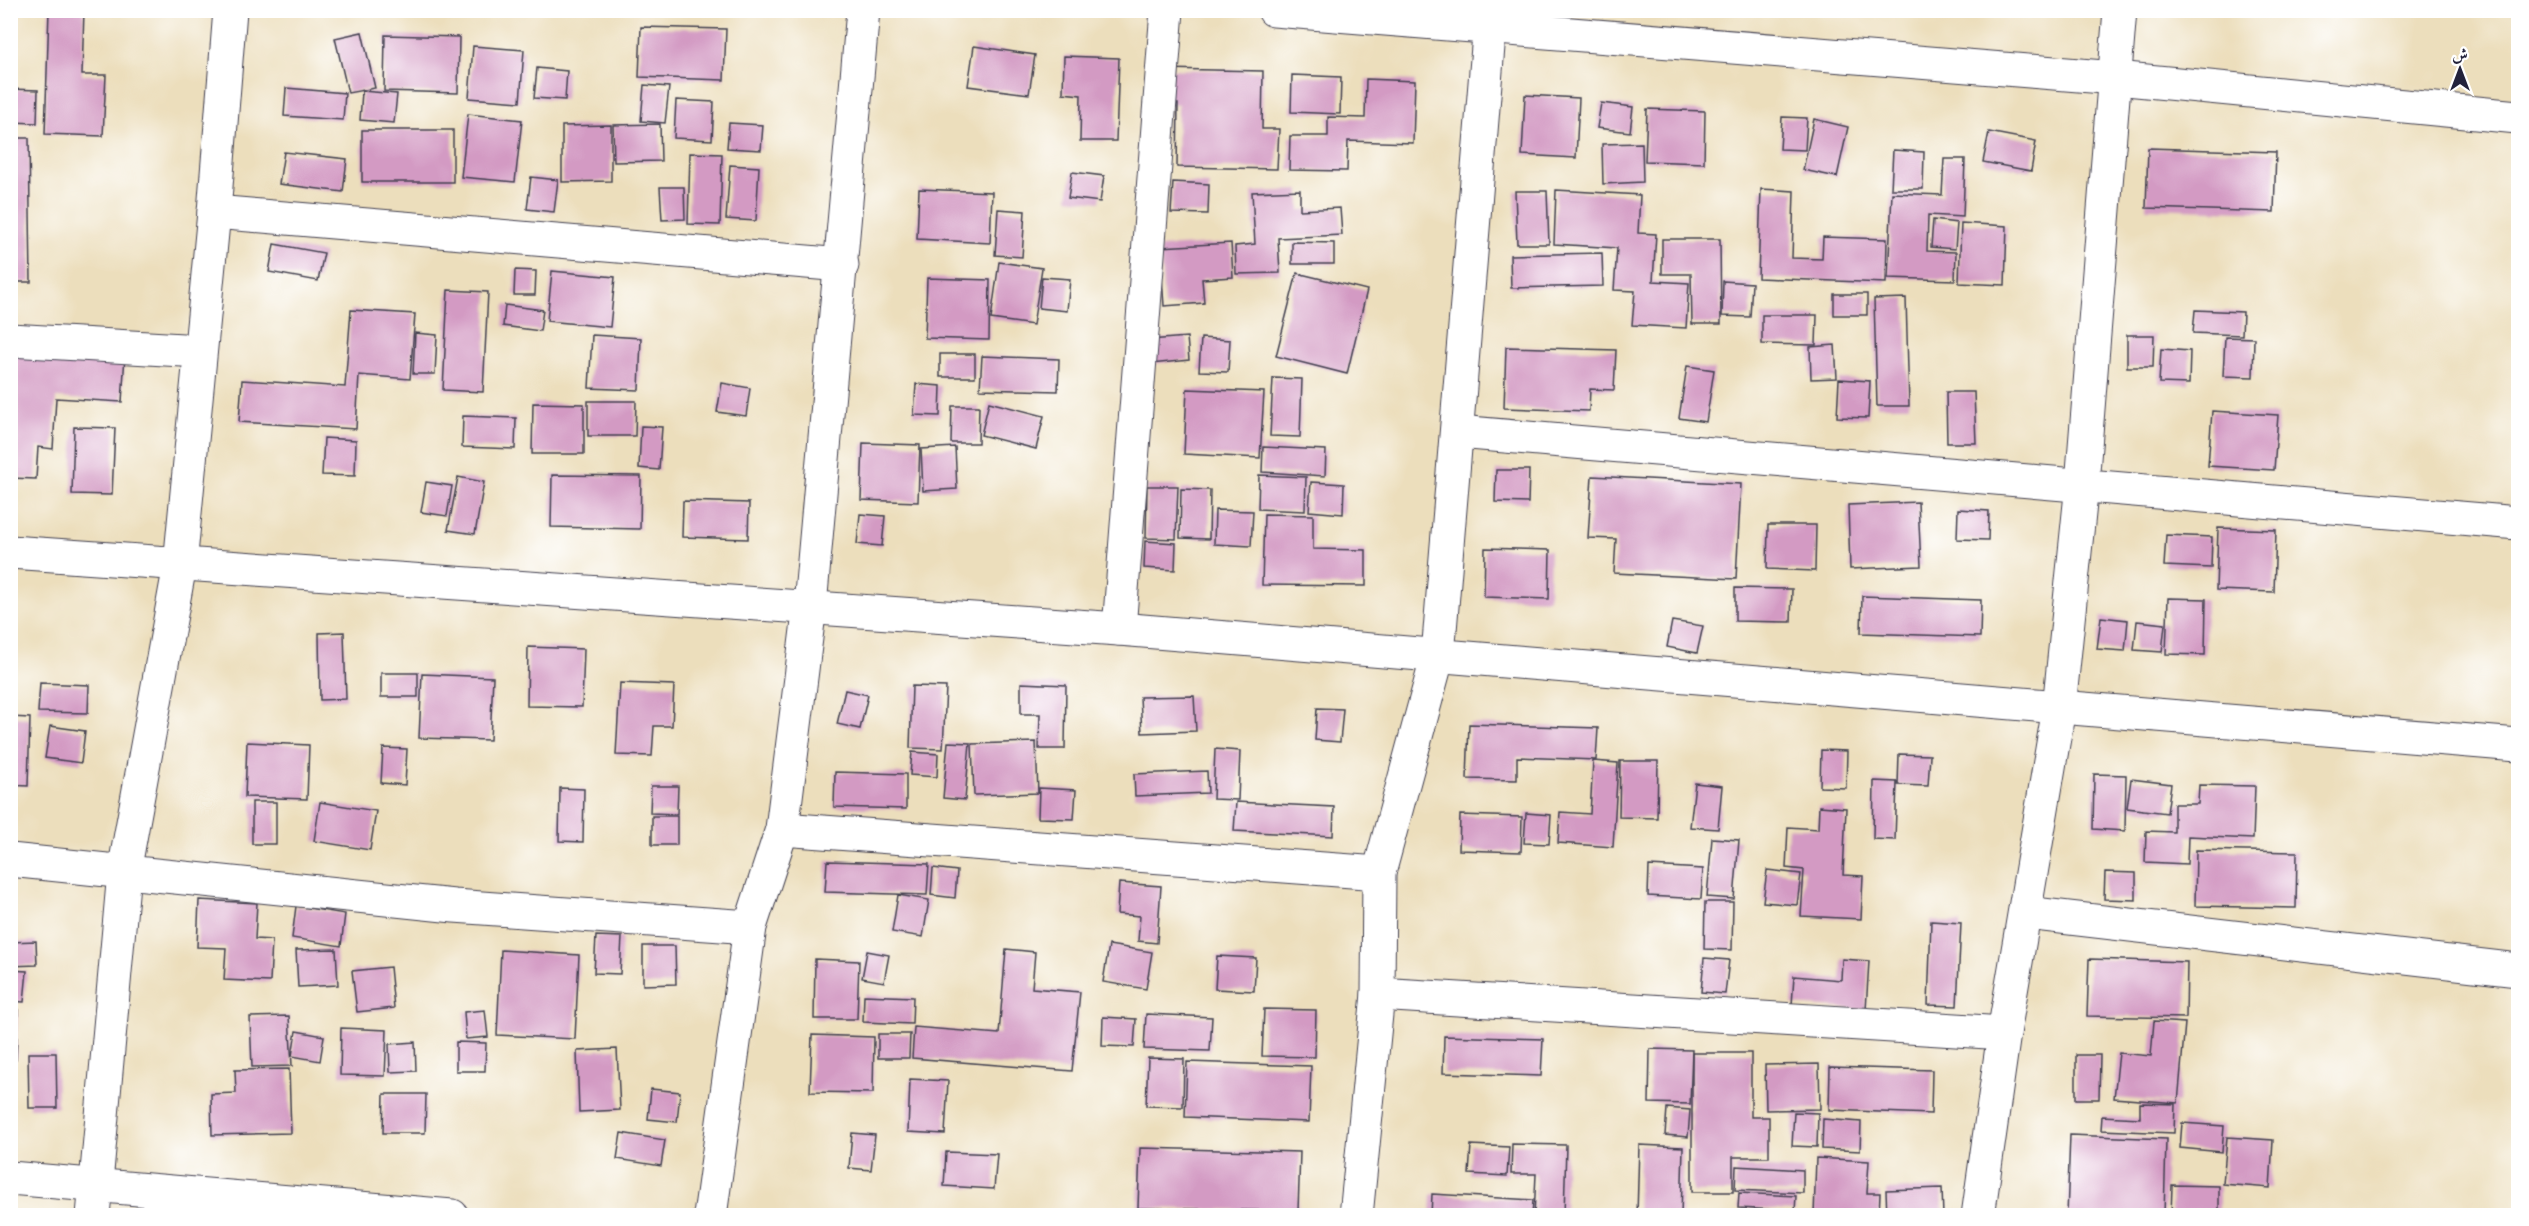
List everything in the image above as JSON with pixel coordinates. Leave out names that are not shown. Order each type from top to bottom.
[{"type":"street","points":[[94,1201],[124,872],[180,565],[214,212],[230,10]]},
{"type":"street","points":[[710,1215],[750,927],[782,829],[810,606],[863,10]]},
{"type":"street","points":[[1119,629],[1167,10]]},
{"type":"street","points":[[1275,10],[1490,19],[2518,117]]},
{"type":"street","points":[[1978,1215],[2004,1033],[2059,708],[2082,484],[2120,10]]},
{"type":"street","points":[[1356,1215],[1378,994],[1379,873],[1438,656],[1490,19]]},
{"type":"street","points":[[214,212],[842,265]]},
{"type":"street","points":[[10,340],[200,351]]},
{"type":"street","points":[[1458,432],[2518,523]]},
{"type":"street","points":[[10,552],[1119,629],[2518,745]]},
{"type":"street","points":[[782,829],[1379,873]]},
{"type":"street","points":[[10,860],[454,906],[750,927]]},
{"type":"street","points":[[2025,913],[2518,970]]},
{"type":"street","points":[[1378,994],[2004,1033]]},
{"type":"street","points":[[10,1178],[94,1201],[452,1215]]},
{"type":"building","points":[[49,10],[84,10],[82,75],[106,75],[103,136],[45,134]]},
{"type":"building","points":[[641,27],[726,29],[724,80],[639,77]]},
{"type":"building","points":[[362,32],[375,88],[348,93],[335,38]]},
{"type":"building","points":[[385,35],[459,37],[458,93],[384,91]]},
{"type":"building","points":[[473,46],[524,50],[520,102],[469,98]]},
{"type":"building","points":[[974,46],[1035,55],[1029,94],[968,86]]},
{"type":"building","points":[[1064,56],[1119,58],[1116,141],[1080,141],[1081,95],[1063,93]]},
{"type":"building","points":[[537,68],[567,71],[565,100],[534,98]]},
{"type":"building","points":[[1163,69],[1263,71],[1262,129],[1279,129],[1277,169],[1177,167],[1178,104],[1162,104]]},
{"type":"building","points":[[1292,75],[1341,77],[1340,114],[1291,112]]},
{"type":"building","points":[[1366,79],[1415,81],[1413,143],[1348,141],[1347,171],[1289,170],[1290,136],[1328,136],[1328,117],[1365,118]]},
{"type":"building","points":[[644,85],[669,87],[665,123],[641,121]]},
{"type":"building","points":[[286,88],[345,93],[343,120],[284,116]]},
{"type":"building","points":[[10,89],[38,90],[37,123],[10,122]]},
{"type":"building","points":[[362,91],[397,94],[394,123],[360,120]]},
{"type":"building","points":[[1525,95],[1579,98],[1576,158],[1522,155]]},
{"type":"building","points":[[676,100],[714,102],[712,140],[674,138]]},
{"type":"building","points":[[1601,103],[1633,107],[1630,132],[1597,128]]},
{"type":"building","points":[[1647,109],[1705,111],[1704,163],[1645,161]]},
{"type":"building","points":[[468,114],[522,120],[515,182],[461,177]]},
{"type":"building","points":[[1782,117],[1807,118],[1805,150],[1780,149]]},
{"type":"building","points":[[1814,119],[1848,127],[1837,177],[1803,170]]},
{"type":"building","points":[[729,123],[763,125],[761,150],[727,148]]},
{"type":"building","points":[[660,124],[661,161],[614,162],[613,125]]},
{"type":"building","points":[[611,125],[611,181],[562,182],[562,126]]},
{"type":"building","points":[[362,130],[453,130],[453,182],[362,182]]},
{"type":"building","points":[[1989,132],[2036,141],[2031,171],[1983,162]]},
{"type":"building","points":[[10,138],[29,138],[31,282],[10,282]]},
{"type":"building","points":[[1642,143],[1643,182],[1603,184],[1602,144]]},
{"type":"building","points":[[2148,148],[2276,152],[2274,212],[2146,208]]},
{"type":"building","points":[[1893,150],[1924,152],[1923,189],[1891,189]]},
{"type":"building","points":[[284,152],[347,159],[343,192],[279,184]]},
{"type":"building","points":[[690,153],[722,154],[720,225],[688,224]]},
{"type":"building","points":[[1944,159],[1965,159],[1963,217],[1928,215],[1927,251],[1956,252],[1955,280],[1888,278],[1892,193],[1942,195]]},
{"type":"building","points":[[730,165],[759,167],[756,221],[726,219]]},
{"type":"building","points":[[1072,172],[1104,176],[1100,202],[1068,198]]},
{"type":"building","points":[[531,177],[558,180],[554,212],[527,209]]},
{"type":"building","points":[[1173,182],[1209,184],[1208,214],[1171,213]]},
{"type":"building","points":[[660,187],[684,187],[685,219],[662,220]]},
{"type":"building","points":[[919,189],[992,192],[990,243],[917,239]]},
{"type":"building","points":[[1761,189],[1794,191],[1792,258],[1822,259],[1823,237],[1887,239],[1886,283],[1758,278]]},
{"type":"building","points":[[1300,190],[1300,210],[1340,208],[1342,235],[1278,238],[1280,273],[1236,274],[1235,246],[1255,244],[1252,192]]},
{"type":"building","points":[[1556,190],[1640,195],[1638,233],[1656,234],[1653,281],[1689,283],[1686,328],[1632,325],[1635,291],[1614,290],[1617,248],[1554,244]]},
{"type":"building","points":[[1515,191],[1547,191],[1549,244],[1517,244]]},
{"type":"building","points":[[998,209],[1025,211],[1022,257],[995,255]]},
{"type":"building","points":[[1933,220],[1957,223],[1955,249],[1931,247]]},
{"type":"building","points":[[1961,223],[2007,226],[2005,285],[1959,283]]},
{"type":"building","points":[[1662,239],[1720,239],[1721,324],[1692,324],[1691,274],[1662,274]]},
{"type":"building","points":[[1292,242],[1334,243],[1334,264],[1292,264]]},
{"type":"building","points":[[1231,243],[1233,277],[1202,279],[1204,303],[1164,306],[1160,247]]},
{"type":"building","points":[[274,244],[324,253],[318,281],[269,272]]},
{"type":"building","points":[[1602,253],[1603,286],[1511,288],[1510,255]]},
{"type":"building","points":[[999,262],[1042,268],[1033,325],[991,319]]},
{"type":"building","points":[[515,270],[536,271],[535,295],[514,295]]},
{"type":"building","points":[[552,271],[615,277],[610,327],[547,321]]},
{"type":"building","points":[[1297,273],[1367,290],[1347,374],[1276,356]]},
{"type":"building","points":[[1042,277],[1070,279],[1067,311],[1039,308]]},
{"type":"building","points":[[927,278],[990,280],[989,340],[925,338]]},
{"type":"building","points":[[1723,281],[1752,283],[1750,317],[1722,316]]},
{"type":"building","points":[[448,290],[488,292],[483,392],[443,390]]},
{"type":"building","points":[[1834,294],[1867,294],[1867,315],[1834,315]]},
{"type":"building","points":[[1906,298],[1909,406],[1877,406],[1874,299]]},
{"type":"building","points":[[505,305],[543,310],[540,331],[503,326]]},
{"type":"building","points":[[351,310],[415,314],[410,379],[359,375],[356,429],[239,422],[242,380],[345,387]]},
{"type":"building","points":[[2195,310],[2243,312],[2242,335],[2193,333]]},
{"type":"building","points":[[1762,315],[1817,315],[1816,345],[1762,344]]},
{"type":"building","points":[[415,333],[437,335],[435,374],[413,374]]},
{"type":"building","points":[[592,335],[641,338],[639,390],[589,388]]},
{"type":"building","points":[[2127,335],[2154,335],[2153,367],[2127,367]]},
{"type":"building","points":[[1187,337],[1189,360],[1151,364],[1149,340]]},
{"type":"building","points":[[2225,337],[2254,338],[2253,377],[2223,376]]},
{"type":"building","points":[[1201,338],[1230,340],[1228,372],[1199,371]]},
{"type":"building","points":[[1835,345],[1837,378],[1811,379],[1810,347]]},
{"type":"building","points":[[1506,347],[1616,350],[1614,390],[1590,389],[1589,411],[1504,408]]},
{"type":"building","points":[[10,348],[125,355],[122,402],[56,398],[53,449],[38,447],[36,479],[10,478]]},
{"type":"building","points":[[2161,349],[2190,351],[2189,384],[2159,383]]},
{"type":"building","points":[[940,354],[975,354],[975,377],[940,377]]},
{"type":"building","points":[[982,356],[1059,359],[1058,391],[980,389]]},
{"type":"building","points":[[1687,366],[1714,370],[1706,422],[1679,418]]},
{"type":"building","points":[[1273,378],[1302,379],[1300,437],[1270,436]]},
{"type":"building","points":[[1839,379],[1870,381],[1868,418],[1837,417]]},
{"type":"building","points":[[722,383],[750,388],[746,416],[717,412]]},
{"type":"building","points":[[916,384],[941,386],[940,416],[914,415]]},
{"type":"building","points":[[1187,389],[1264,392],[1260,458],[1184,454]]},
{"type":"building","points":[[1946,392],[1974,392],[1976,443],[1947,443]]},
{"type":"building","points":[[588,401],[636,401],[635,436],[588,436]]},
{"type":"building","points":[[989,402],[1044,416],[1036,449],[981,435]]},
{"type":"building","points":[[533,403],[584,404],[584,454],[532,454]]},
{"type":"building","points":[[952,406],[979,406],[978,443],[951,443]]},
{"type":"building","points":[[2212,411],[2278,415],[2274,470],[2208,466]]},
{"type":"building","points":[[463,416],[516,418],[515,449],[462,447]]},
{"type":"building","points":[[641,426],[662,427],[659,470],[639,468]]},
{"type":"building","points":[[74,427],[115,428],[112,495],[72,494]]},
{"type":"building","points":[[324,438],[356,440],[355,476],[322,475]]},
{"type":"building","points":[[863,443],[920,445],[918,502],[861,500]]},
{"type":"building","points":[[955,447],[957,489],[923,491],[921,449]]},
{"type":"building","points":[[1263,447],[1326,450],[1325,476],[1262,472]]},
{"type":"building","points":[[1496,470],[1529,470],[1528,503],[1495,502]]},
{"type":"building","points":[[552,475],[641,476],[640,529],[551,527]]},
{"type":"building","points":[[1259,475],[1306,477],[1305,511],[1258,509]]},
{"type":"building","points":[[1592,476],[1741,484],[1736,579],[1614,573],[1616,539],[1588,538]]},
{"type":"building","points":[[458,477],[484,482],[475,534],[448,530]]},
{"type":"building","points":[[426,482],[452,486],[447,516],[421,512]]},
{"type":"building","points":[[1311,482],[1344,484],[1343,514],[1309,511]]},
{"type":"building","points":[[1147,486],[1178,486],[1176,539],[1146,538]]},
{"type":"building","points":[[1181,489],[1210,490],[1209,539],[1180,538]]},
{"type":"building","points":[[683,501],[749,503],[748,539],[682,537]]},
{"type":"building","points":[[1918,502],[1921,566],[1850,569],[1848,505]]},
{"type":"building","points":[[1958,509],[1989,511],[1988,540],[1957,539]]},
{"type":"building","points":[[1215,510],[1253,511],[1251,546],[1214,544]]},
{"type":"building","points":[[860,514],[885,516],[882,546],[857,544]]},
{"type":"building","points":[[1264,514],[1313,515],[1313,549],[1366,550],[1366,586],[1262,585]]},
{"type":"building","points":[[1768,525],[1816,525],[1815,571],[1767,569]]},
{"type":"building","points":[[2218,528],[2276,530],[2274,592],[2216,590]]},
{"type":"building","points":[[2166,535],[2212,537],[2211,568],[2164,566]]},
{"type":"building","points":[[1145,541],[1176,543],[1175,570],[1144,568]]},
{"type":"building","points":[[1485,548],[1550,550],[1549,599],[1484,597]]},
{"type":"building","points":[[1735,588],[1792,589],[1791,622],[1735,621]]},
{"type":"building","points":[[1862,596],[1981,600],[1980,637],[1861,633]]},
{"type":"building","points":[[2168,598],[2206,599],[2205,655],[2166,654]]},
{"type":"building","points":[[2101,617],[2128,620],[2125,651],[2097,649]]},
{"type":"building","points":[[1672,621],[1703,626],[1697,653],[1667,647]]},
{"type":"building","points":[[2137,621],[2165,624],[2162,652],[2134,650]]},
{"type":"building","points":[[344,632],[346,699],[320,700],[319,633]]},
{"type":"building","points":[[528,647],[584,649],[582,707],[527,706]]},
{"type":"building","points":[[381,673],[418,673],[418,697],[381,697]]},
{"type":"building","points":[[422,674],[493,677],[490,740],[419,738]]},
{"type":"building","points":[[40,683],[89,685],[88,713],[38,712]]},
{"type":"building","points":[[620,683],[674,685],[672,726],[654,726],[652,756],[616,755]]},
{"type":"building","points":[[1021,683],[1066,685],[1065,749],[1039,749],[1040,714],[1021,714]]},
{"type":"building","points":[[912,686],[946,687],[943,749],[910,748]]},
{"type":"building","points":[[845,690],[868,695],[860,729],[837,724]]},
{"type":"building","points":[[1194,696],[1196,731],[1142,733],[1140,697]]},
{"type":"building","points":[[1317,708],[1343,709],[1340,742],[1315,740]]},
{"type":"building","points":[[10,717],[30,718],[28,786],[10,785]]},
{"type":"building","points":[[1469,724],[1598,728],[1596,760],[1517,757],[1517,780],[1467,779]]},
{"type":"building","points":[[50,726],[85,731],[81,763],[45,758]]},
{"type":"building","points":[[247,742],[309,745],[307,799],[245,797]]},
{"type":"building","points":[[948,742],[970,743],[965,800],[943,798]]},
{"type":"building","points":[[1036,742],[1038,793],[974,795],[972,744]]},
{"type":"building","points":[[383,748],[407,749],[405,785],[381,783]]},
{"type":"building","points":[[1215,749],[1240,751],[1238,800],[1213,799]]},
{"type":"building","points":[[1821,750],[1847,751],[1846,788],[1820,787]]},
{"type":"building","points":[[912,752],[938,754],[937,777],[910,775]]},
{"type":"building","points":[[1899,754],[1930,755],[1928,786],[1898,785]]},
{"type":"building","points":[[1593,761],[1618,763],[1613,847],[1558,843],[1560,812],[1590,814]]},
{"type":"building","points":[[1620,761],[1658,761],[1657,818],[1619,817]]},
{"type":"building","points":[[1207,771],[1208,793],[1135,796],[1134,774]]},
{"type":"building","points":[[835,772],[906,774],[906,809],[834,807]]},
{"type":"building","points":[[2094,774],[2126,775],[2125,831],[2093,829]]},
{"type":"building","points":[[2131,779],[2171,784],[2167,813],[2127,808]]},
{"type":"building","points":[[1874,781],[1897,782],[1895,840],[1873,839]]},
{"type":"building","points":[[1695,783],[1722,786],[1718,829],[1690,827]]},
{"type":"building","points":[[2199,785],[2255,786],[2253,839],[2188,836],[2187,864],[2145,862],[2146,831],[2174,832],[2174,804],[2198,804]]},
{"type":"building","points":[[651,786],[678,786],[677,814],[650,813]]},
{"type":"building","points":[[560,788],[584,789],[583,842],[559,841]]},
{"type":"building","points":[[1039,788],[1076,790],[1074,819],[1038,818]]},
{"type":"building","points":[[252,802],[276,802],[276,844],[252,844]]},
{"type":"building","points":[[320,802],[376,811],[370,850],[314,841]]},
{"type":"building","points":[[1236,802],[1334,807],[1333,836],[1234,831]]},
{"type":"building","points":[[1819,806],[1846,808],[1843,875],[1863,876],[1861,919],[1801,916],[1804,870],[1786,868],[1788,827],[1818,829]]},
{"type":"building","points":[[1526,813],[1551,815],[1549,844],[1524,843]]},
{"type":"building","points":[[1460,815],[1522,817],[1521,852],[1459,850]]},
{"type":"building","points":[[652,816],[677,816],[677,845],[652,845]]},
{"type":"building","points":[[1712,838],[1739,840],[1734,899],[1707,897]]},
{"type":"building","points":[[2196,850],[2297,852],[2296,908],[2195,906]]},
{"type":"building","points":[[827,861],[929,864],[927,895],[825,892]]},
{"type":"building","points":[[1649,866],[1703,869],[1701,899],[1648,896]]},
{"type":"building","points":[[933,868],[957,871],[955,898],[931,895]]},
{"type":"building","points":[[1767,870],[1801,874],[1797,905],[1763,902]]},
{"type":"building","points":[[2105,872],[2136,873],[2136,900],[2104,899]]},
{"type":"building","points":[[1119,883],[1161,886],[1157,943],[1138,941],[1140,916],[1117,914]]},
{"type":"building","points":[[898,895],[929,900],[923,937],[892,932]]},
{"type":"building","points":[[199,900],[257,903],[255,939],[272,940],[270,982],[224,980],[226,948],[197,947]]},
{"type":"building","points":[[1705,902],[1733,902],[1732,950],[1704,949]]},
{"type":"building","points":[[296,906],[345,914],[341,946],[292,938]]},
{"type":"building","points":[[1931,921],[1961,923],[1957,1006],[1928,1005]]},
{"type":"building","points":[[596,936],[622,937],[620,974],[594,973]]},
{"type":"building","points":[[36,941],[37,965],[10,966],[10,942]]},
{"type":"building","points":[[1109,945],[1152,952],[1146,989],[1103,982]]},
{"type":"building","points":[[643,946],[675,946],[676,984],[643,985]]},
{"type":"building","points":[[336,949],[338,985],[298,987],[296,950]]},
{"type":"building","points":[[1006,949],[1035,952],[1032,988],[1080,992],[1072,1071],[912,1058],[914,1027],[999,1034]]},
{"type":"building","points":[[501,950],[579,955],[575,1039],[497,1035]]},
{"type":"building","points":[[867,951],[889,955],[884,982],[862,978]]},
{"type":"building","points":[[1217,956],[1256,958],[1254,991],[1215,989]]},
{"type":"building","points":[[1704,958],[1729,960],[1725,994],[1701,992]]},
{"type":"building","points":[[815,959],[859,961],[857,1019],[814,1019]]},
{"type":"building","points":[[1842,959],[1869,961],[1866,1010],[1792,1005],[1794,976],[1841,980]]},
{"type":"building","points":[[2089,959],[2187,962],[2186,1018],[2087,1016]]},
{"type":"building","points":[[390,967],[394,1008],[357,1012],[352,971]]},
{"type":"building","points":[[10,970],[27,971],[24,1002],[10,1001]]},
{"type":"building","points":[[864,995],[913,997],[912,1024],[863,1022]]},
{"type":"building","points":[[10,1009],[18,1009],[16,1060],[10,1060]]},
{"type":"building","points":[[1264,1009],[1316,1010],[1315,1057],[1262,1056]]},
{"type":"building","points":[[485,1010],[488,1037],[466,1039],[464,1012]]},
{"type":"building","points":[[1146,1014],[1212,1017],[1210,1051],[1144,1049]]},
{"type":"building","points":[[289,1016],[292,1066],[252,1067],[250,1017]]},
{"type":"building","points":[[1103,1017],[1136,1019],[1134,1047],[1102,1046]]},
{"type":"building","points":[[2154,1021],[2185,1023],[2178,1103],[2114,1098],[2119,1053],[2151,1056]]},
{"type":"building","points":[[341,1028],[387,1030],[385,1076],[340,1075]]},
{"type":"building","points":[[296,1031],[324,1036],[320,1061],[292,1056]]},
{"type":"building","points":[[878,1034],[910,1034],[909,1058],[878,1058]]},
{"type":"building","points":[[812,1035],[874,1037],[873,1093],[810,1092]]},
{"type":"building","points":[[1444,1036],[1543,1039],[1541,1076],[1443,1073]]},
{"type":"building","points":[[415,1042],[416,1071],[390,1072],[389,1044]]},
{"type":"building","points":[[456,1042],[486,1043],[485,1071],[456,1071]]},
{"type":"building","points":[[617,1049],[620,1110],[579,1112],[577,1051]]},
{"type":"building","points":[[1650,1049],[1692,1050],[1690,1104],[1649,1103]]},
{"type":"building","points":[[28,1053],[56,1053],[57,1108],[29,1108]]},
{"type":"building","points":[[1692,1053],[1751,1053],[1751,1117],[1769,1117],[1769,1157],[1733,1157],[1733,1192],[1692,1192]]},
{"type":"building","points":[[2076,1055],[2100,1055],[2099,1099],[2076,1099]]},
{"type":"building","points":[[1148,1058],[1184,1059],[1183,1107],[1146,1106]]},
{"type":"building","points":[[1187,1062],[1311,1066],[1309,1122],[1185,1117]]},
{"type":"building","points":[[1819,1064],[1820,1109],[1766,1110],[1765,1065]]},
{"type":"building","points":[[1830,1067],[1932,1070],[1931,1114],[1829,1110]]},
{"type":"building","points":[[289,1069],[291,1133],[212,1135],[211,1094],[236,1093],[235,1070]]},
{"type":"building","points":[[910,1079],[948,1081],[945,1134],[908,1132]]},
{"type":"building","points":[[651,1089],[680,1092],[677,1122],[648,1119]]},
{"type":"building","points":[[384,1094],[426,1094],[425,1133],[383,1133]]},
{"type":"building","points":[[2140,1103],[2175,1104],[2174,1133],[2101,1130],[2102,1116],[2140,1118]]},
{"type":"building","points":[[1667,1108],[1690,1110],[1688,1137],[1665,1135]]},
{"type":"building","points":[[1794,1112],[1818,1113],[1817,1147],[1792,1146]]},
{"type":"building","points":[[1823,1119],[1861,1122],[1860,1151],[1822,1149]]},
{"type":"building","points":[[2182,1123],[2224,1126],[2222,1152],[2180,1148]]},
{"type":"building","points":[[621,1133],[665,1140],[661,1166],[617,1159]]},
{"type":"building","points":[[852,1133],[875,1135],[871,1170],[849,1168]]},
{"type":"building","points":[[2070,1135],[2166,1139],[2164,1216],[2067,1216]]},
{"type":"building","points":[[2227,1137],[2273,1140],[2270,1188],[2223,1184]]},
{"type":"building","points":[[1512,1144],[1566,1145],[1564,1216],[1534,1216],[1536,1174],[1511,1174]]},
{"type":"building","points":[[1471,1145],[1509,1147],[1507,1176],[1469,1174]]},
{"type":"building","points":[[1639,1145],[1683,1147],[1681,1216],[1637,1216]]},
{"type":"building","points":[[1140,1148],[1300,1152],[1298,1211],[1138,1208]]},
{"type":"building","points":[[946,1152],[997,1154],[994,1189],[944,1186]]},
{"type":"building","points":[[1816,1158],[1869,1161],[1867,1193],[1880,1193],[1879,1216],[1814,1216]]},
{"type":"building","points":[[1736,1166],[1803,1170],[1803,1193],[1735,1190]]},
{"type":"building","points":[[2172,1185],[2219,1186],[2219,1216],[2171,1216]]},
{"type":"building","points":[[1942,1188],[1943,1216],[1887,1216],[1886,1190]]},
{"type":"building","points":[[1739,1193],[1796,1196],[1795,1211],[1738,1208]]},
{"type":"building","points":[[1432,1194],[1533,1200],[1532,1216],[1431,1216]]}]
